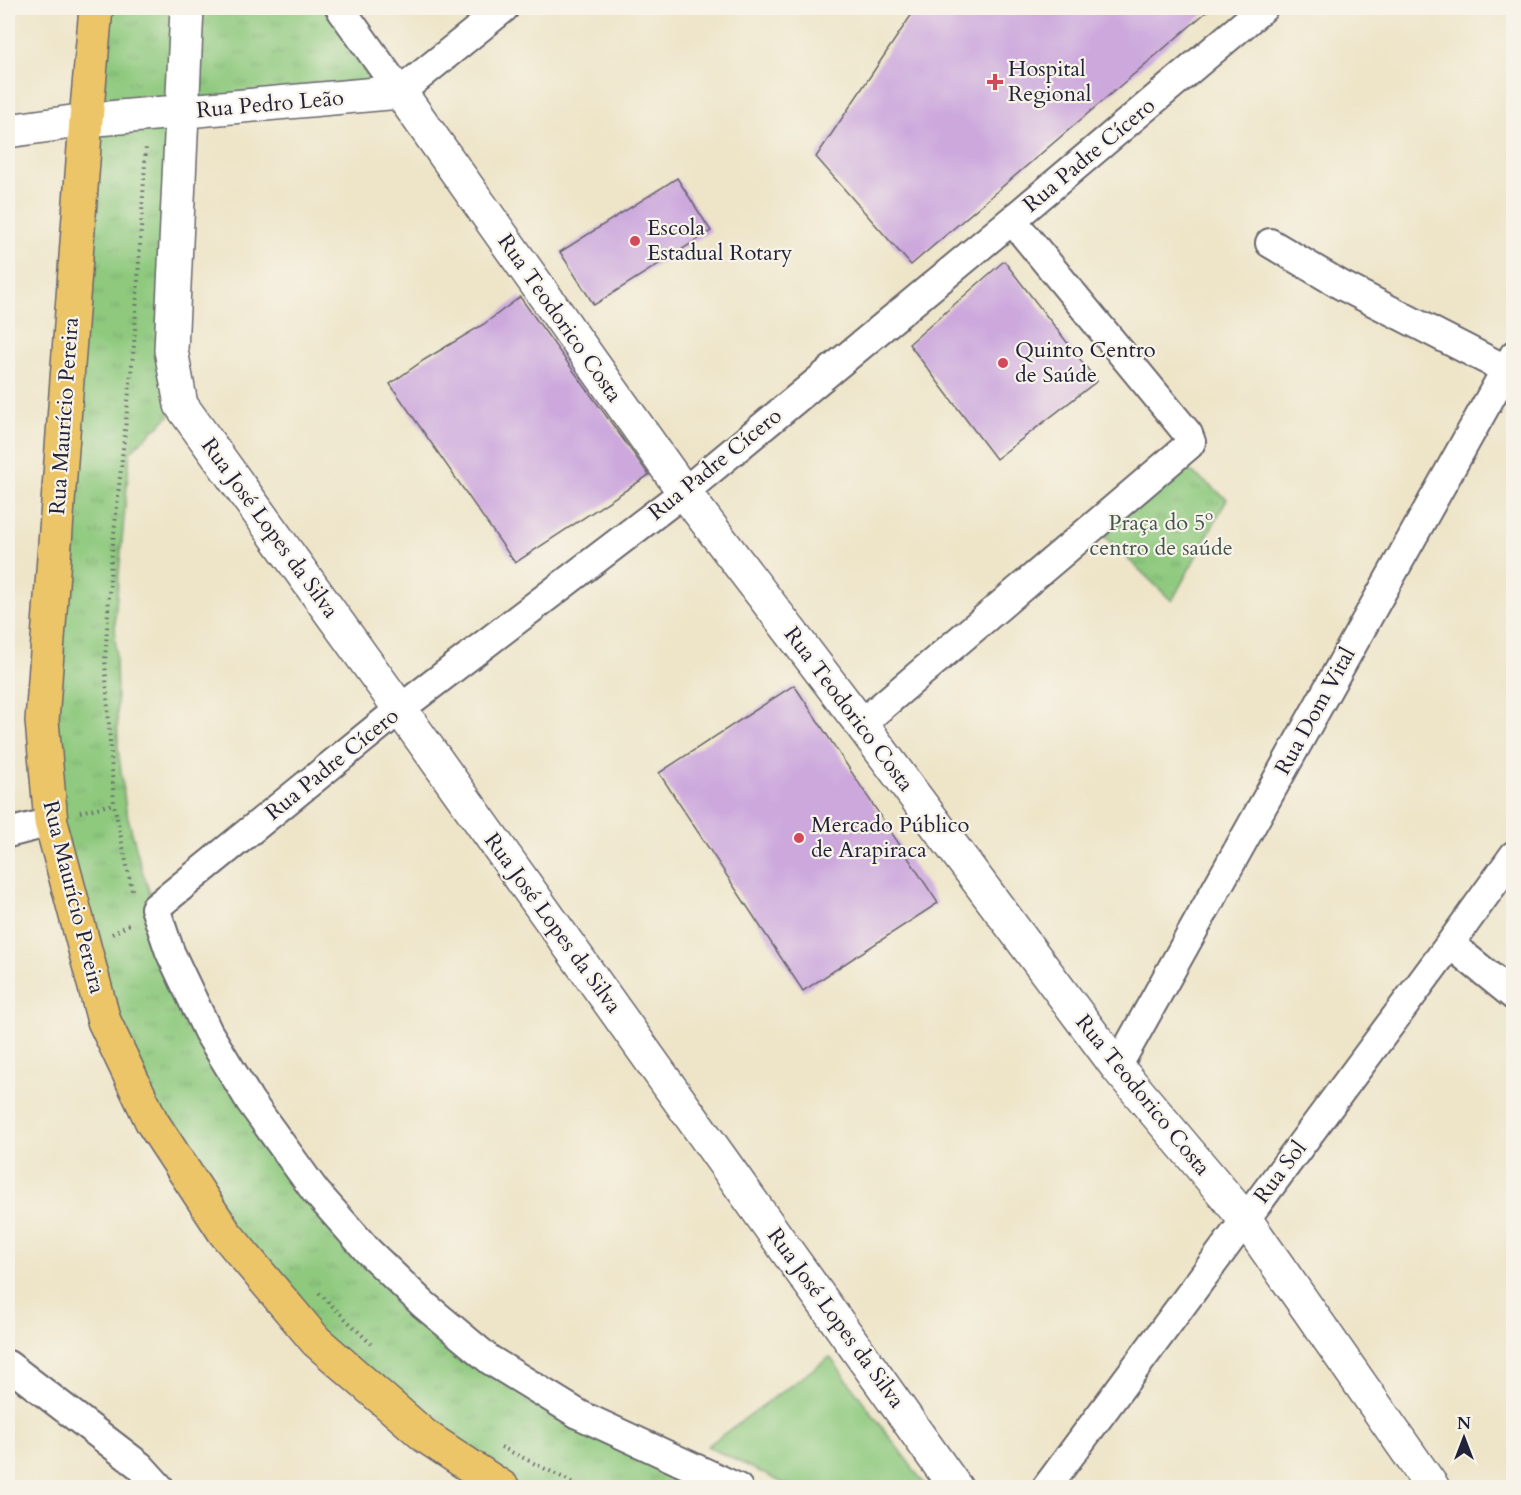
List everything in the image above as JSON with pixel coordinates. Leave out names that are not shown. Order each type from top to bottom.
[{"type":"main road","name":"Rua Maurício Pereira","points":[[96,8],[42,721],[51,822],[104,1021],[152,1122],[225,1233],[316,1341],[425,1436],[503,1488]]},
{"type":"street","points":[[181,112],[187,8]]},
{"type":"street","name":"Rua Teodorico Costa","points":[[340,8],[684,492],[861,724],[1117,1067],[1245,1219],[1433,1488]]},
{"type":"street","points":[[400,92],[504,8]]},
{"type":"street","name":"Rua Padre Cícero","points":[[142,908],[684,492],[1263,8]]},
{"type":"street","name":"Rua Pedro Leão","points":[[8,131],[86,120],[400,92]]},
{"type":"street","name":"Rua José Lopes da Silva","points":[[181,112],[171,350],[181,405],[956,1488]]},
{"type":"street","points":[[861,724],[1191,442],[1188,434],[1012,220]]},
{"type":"street","points":[[1270,243],[1341,285],[1510,362]]},
{"type":"street","name":"Rua Dom Vital","points":[[1117,1067],[1510,362]]},
{"type":"street","points":[[8,833],[51,822]]},
{"type":"street","name":"Rua Sol","points":[[1046,1488],[1514,855]]},
{"type":"street","points":[[142,908],[170,952],[208,1032],[250,1101],[315,1191],[368,1251],[423,1304],[490,1360],[579,1415],[738,1488]]},
{"type":"street","points":[[1450,944],[1514,996]]},
{"type":"street","points":[[8,1365],[140,1466],[160,1488]]},
{"type":"path","points":[[104,938],[142,908],[114,804],[105,663],[111,562],[134,345],[148,115]]},
{"type":"path","points":[[317,1291],[376,1349]]},
{"type":"path","points":[[493,1443],[584,1488]]},
{"type":"green space","points":[[96,8],[340,8],[400,92],[182,112],[181,405],[130,452],[115,617],[118,748],[126,810],[142,870],[170,952],[315,1191],[490,1360],[738,1487],[503,1487],[316,1341],[152,1122],[51,822]]},
{"type":"green space","name":"Praça do 5º centro de saúde","points":[[1179,462],[1227,499],[1172,601],[1103,535]]},
{"type":"green space","points":[[830,1357],[925,1487],[791,1487],[707,1446]]},
{"type":"building","name":"Hospital Regional","points":[[916,8],[1211,8],[911,265],[816,157]]},
{"type":"building","name":"Escola Estadual Rotary","points":[[677,178],[711,231],[594,305],[560,252]]},
{"type":"building","name":"Quinto Centro de Saúde","points":[[1004,261],[1097,381],[996,459],[909,344]]},
{"type":"building","points":[[520,297],[649,475],[515,563],[390,384],[424,360],[484,324]]},
{"type":"building","name":"Mercado Público de Arapiraca","points":[[794,685],[938,903],[803,991],[659,773]]},
{"type":"place","name":"Hospital Regional","points":[[995,82]]},
{"type":"place","name":"Escola Estadual Rotary","points":[[635,241]]},
{"type":"place","name":"Quinto Centro de Saúde","points":[[1003,363]]},
{"type":"place","name":"Mercado Público de Arapiraca","points":[[799,838]]}]
